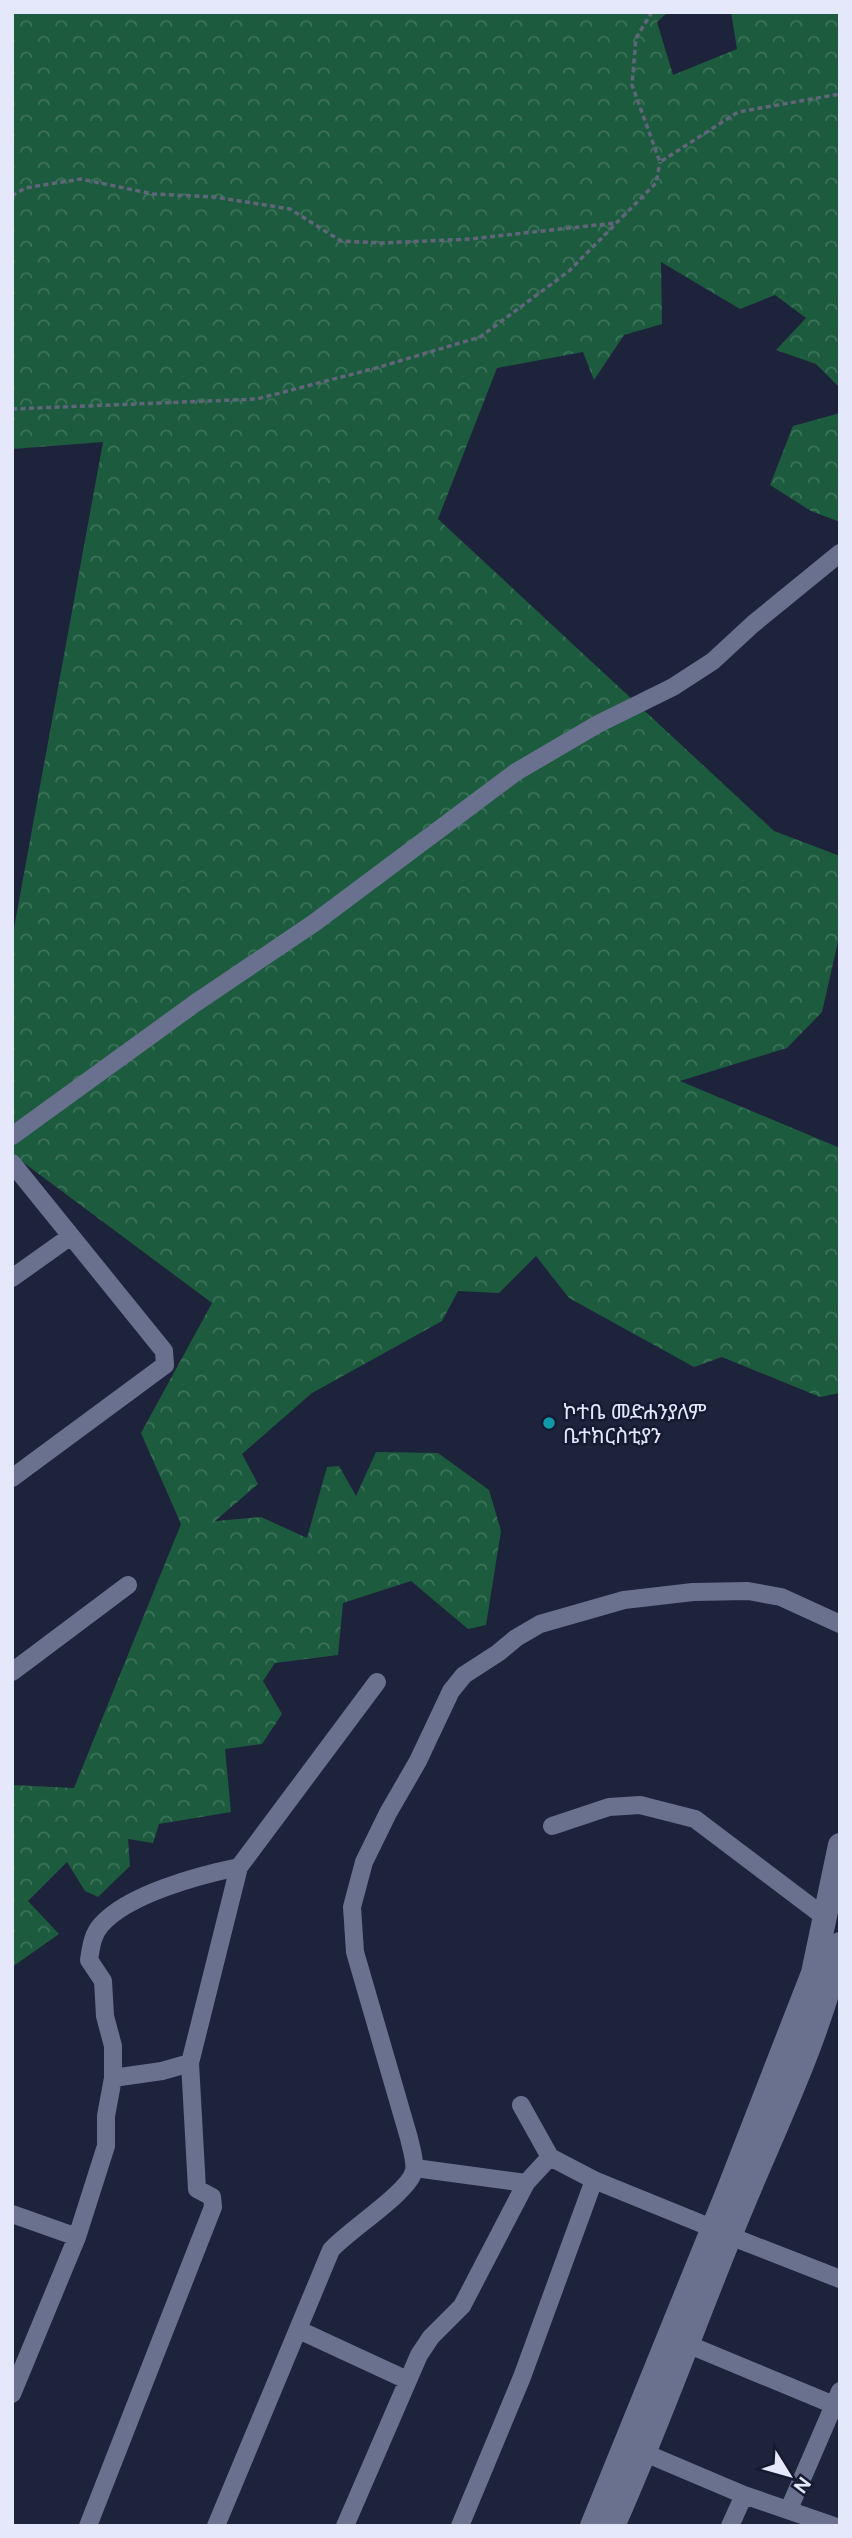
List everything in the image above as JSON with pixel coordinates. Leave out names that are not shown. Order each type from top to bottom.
[{"type":"main road","points":[[613,2526],[636,2447],[721,2232],[810,2042],[833,1958],[826,1918],[840,1845]]},
{"type":"main road","points":[[592,2526],[636,2447],[687,2344],[721,2232]]},
{"type":"street","points":[[12,1136],[194,1004],[314,923],[516,772],[587,730],[673,687],[713,661],[753,624],[840,553]]},
{"type":"street","points":[[12,1163],[164,1351],[165,1365],[12,1478]]},
{"type":"street","points":[[12,1278],[71,1236]]},
{"type":"street","points":[[12,1672],[128,1585]]},
{"type":"street","points":[[216,2526],[331,2250],[344,2236],[400,2191],[415,2168],[409,2138],[355,1952],[352,1907],[364,1863],[388,1813],[418,1761],[451,1691],[464,1675],[540,1624],[624,1600],[693,1592],[748,1591],[781,1597],[840,1624]]},
{"type":"street","points":[[88,2526],[213,2207],[212,2197],[197,2189],[190,2063],[239,1867],[377,1682]]},
{"type":"street","points":[[552,1826],[609,1807],[640,1805],[695,1819],[826,1918]]},
{"type":"street","points":[[12,2394],[77,2237],[106,2146],[106,2116],[113,2078],[113,2046],[105,2016],[103,1981],[89,1960],[93,1937],[101,1924],[133,1900],[200,1876],[239,1867]]},
{"type":"street","points":[[113,2078],[162,2071],[190,2063]]},
{"type":"street","points":[[522,2105],[550,2157],[594,2180],[840,2279]]},
{"type":"street","points":[[345,2526],[407,2380],[431,2337],[462,2306],[526,2183],[550,2157]]},
{"type":"street","points":[[415,2168],[526,2183]]},
{"type":"street","points":[[460,2526],[522,2377],[594,2180]]},
{"type":"street","points":[[12,2214],[77,2237]]},
{"type":"street","points":[[299,2330],[407,2380]]},
{"type":"street","points":[[687,2344],[837,2398],[789,2509]]},
{"type":"street","points":[[636,2447],[744,2495],[834,2526]]},
{"type":"street","points":[[730,2526],[744,2495]]},
{"type":"path","points":[[12,409],[257,399],[480,337],[569,271],[656,183],[660,162],[632,85],[636,38],[652,12]]},
{"type":"path","points":[[660,162],[738,112],[840,93]]},
{"type":"path","points":[[12,196],[25,188],[81,178],[153,194],[215,197],[290,209],[341,241],[382,243],[470,239],[617,223]]},
{"type":"green space","points":[[12,12],[668,12],[657,22],[673,75],[737,49],[731,12],[840,12],[840,388],[816,364],[776,350],[806,318],[775,295],[740,309],[661,262],[662,324],[624,335],[594,380],[583,352],[497,368],[438,519],[774,831],[840,856],[840,933],[822,1012],[787,1048],[680,1081],[840,1148],[840,1393],[820,1397],[722,1357],[694,1367],[569,1298],[536,1256],[499,1293],[458,1291],[442,1321],[312,1393],[242,1454],[258,1484],[215,1521],[261,1517],[307,1538],[327,1467],[339,1466],[356,1496],[376,1452],[438,1453],[489,1490],[501,1531],[486,1625],[468,1629],[411,1581],[343,1603],[338,1655],[275,1663],[263,1681],[282,1714],[262,1744],[225,1749],[231,1812],[159,1824],[153,1843],[128,1839],[130,1866],[98,1897],[85,1891],[67,1862],[28,1901],[59,1934],[12,1967],[12,1785],[74,1788],[181,1524],[141,1433],[212,1303],[12,1154],[12,939],[103,442],[12,449]]},
{"type":"green space","points":[[840,413],[840,522],[811,511],[770,485],[793,426]]},
{"type":"place","name":"ኮተቤ መድሐንያለም ቤተክርስቲያን","points":[[549,1423]]}]
